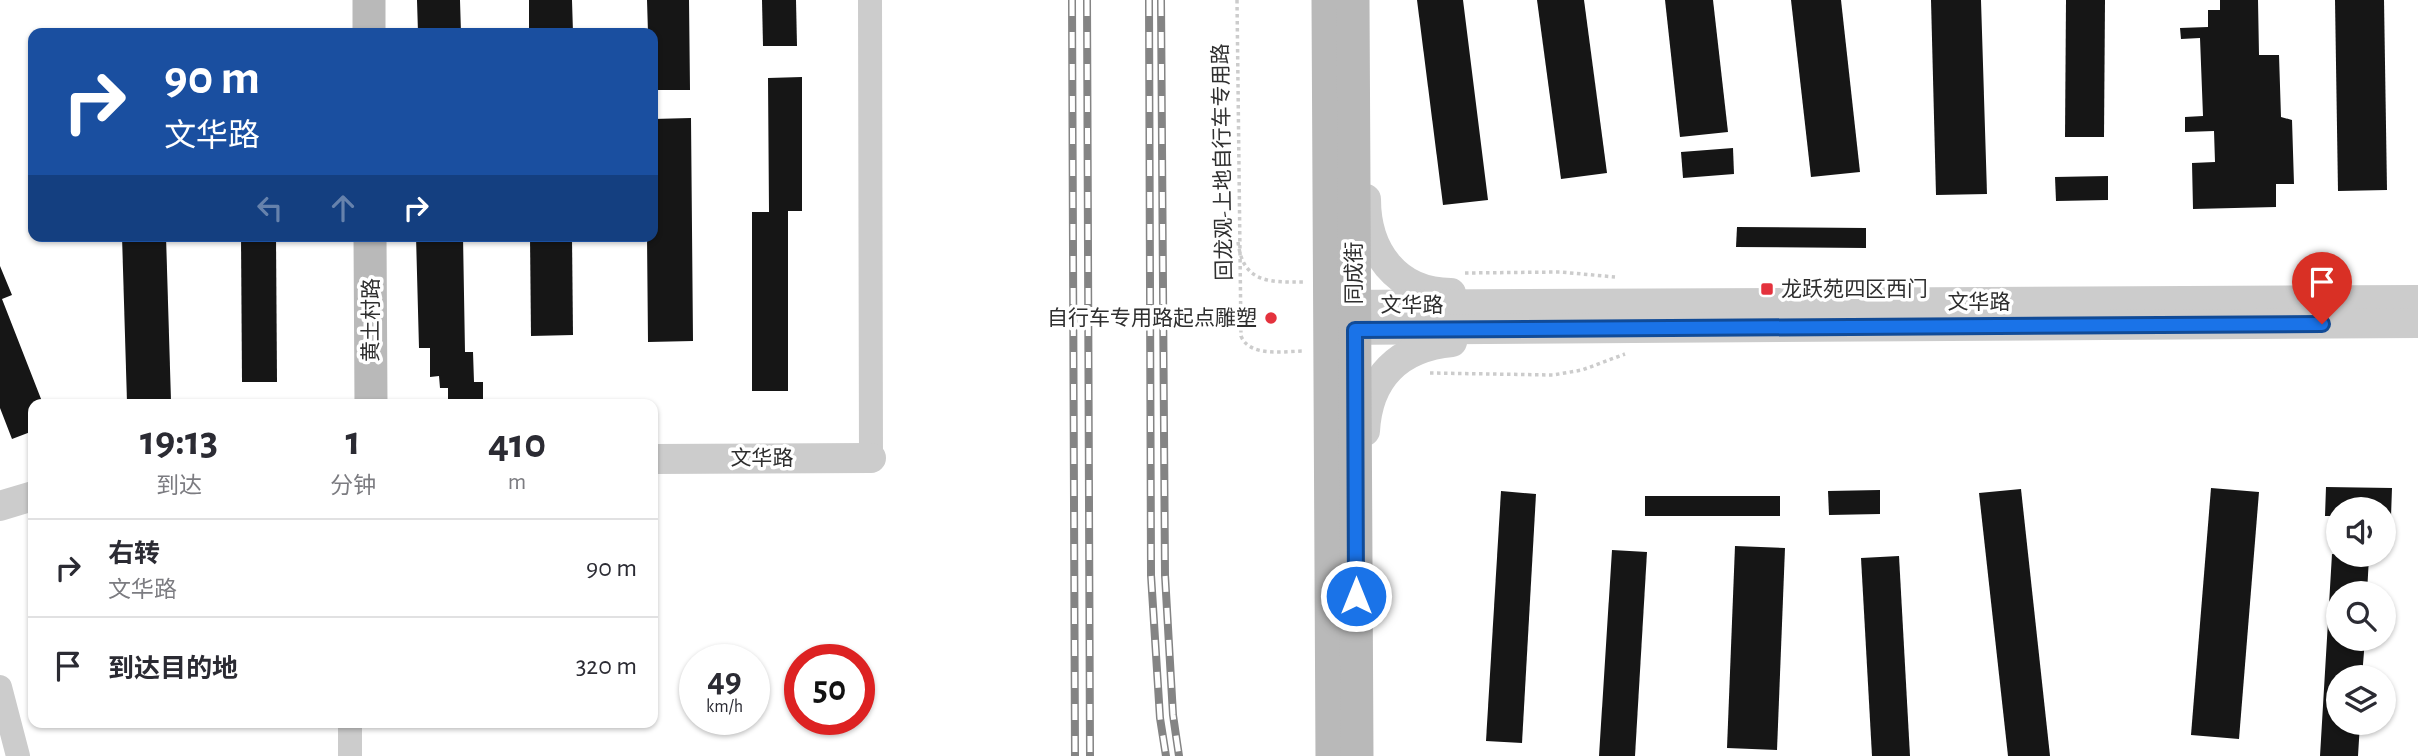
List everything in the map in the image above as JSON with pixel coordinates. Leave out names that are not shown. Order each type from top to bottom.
[{"type":"main road","points":[[346,0],[347,28]]},
{"type":"main road","points":[[369,0],[369,28]]},
{"type":"main road","name":"同成街","points":[[1332,756],[1335,324],[1345,6]]},
{"type":"main road","name":"黄土村路","points":[[348,242],[349,399]]},
{"type":"main road","name":"黄土村路","points":[[370,242],[371,399]]},
{"type":"main road","name":"同成街","points":[[1335,324],[1356,623],[1357,756]]},
{"type":"street","points":[[870,0],[871,458]]},
{"type":"street","points":[[1345,6],[1365,128],[1367,224],[1375,247],[1385,263],[1414,285],[1444,293],[1573,292],[1664,303]]},
{"type":"street","name":"文华路","points":[[1335,324],[1664,303],[2418,300]]},
{"type":"street","name":"文华路","points":[[1335,324],[1572,329],[2418,323]]},
{"type":"street","points":[[1356,623],[1365,538],[1366,417],[1379,380],[1403,357],[1431,344],[1572,329]]},
{"type":"street","name":"文华路","points":[[658,459],[871,458]]},
{"type":"street","points":[[0,506],[28,498]]},
{"type":"street","points":[[0,690],[18,756]]},
{"type":"street","points":[[350,728],[350,756]]},
{"type":"path","name":"回龙观-上地自行车专用路","points":[[1237,0],[1238,242],[1240,330],[1243,342],[1256,351],[1335,324]]},
{"type":"path","points":[[1238,242],[1242,259],[1255,276],[1277,282],[1304,282]]},
{"type":"path","points":[[1459,273],[1560,272],[1627,279]]},
{"type":"path","points":[[1425,374],[1553,374],[1582,370],[1632,352]]},
{"type":"building","points":[[417,0],[460,0],[461,28],[418,28]]},
{"type":"building","points":[[529,0],[572,0],[573,28],[529,28]]},
{"type":"building","points":[[647,0],[689,0],[690,90],[658,90],[658,28],[648,28]]},
{"type":"building","points":[[762,0],[796,0],[797,46],[763,46]]},
{"type":"building","points":[[1417,0],[1463,0],[1488,200],[1443,205]]},
{"type":"building","points":[[1537,0],[1584,0],[1607,173],[1561,179]]},
{"type":"building","points":[[1665,0],[1713,0],[1728,132],[1680,137]]},
{"type":"building","points":[[1791,0],[1841,0],[1860,172],[1811,177]]},
{"type":"building","points":[[1931,0],[1981,0],[1987,194],[1936,195]]},
{"type":"building","points":[[2066,0],[2105,0],[2104,137],[2065,137]]},
{"type":"building","points":[[2220,0],[2258,0],[2259,55],[2279,55],[2281,117],[2292,120],[2294,184],[2276,184],[2276,207],[2193,209],[2192,163],[2215,162],[2214,131],[2185,132],[2185,117],[2203,116],[2200,38],[2181,39],[2180,28],[2208,27],[2208,10],[2220,10]]},
{"type":"building","points":[[2335,0],[2384,0],[2387,190],[2338,191]]},
{"type":"building","points":[[802,77],[802,211],[788,211],[788,391],[752,391],[752,212],[769,212],[768,78]]},
{"type":"building","points":[[691,118],[693,341],[648,342],[647,242],[658,242],[658,119]]},
{"type":"building","points":[[1733,148],[1734,174],[1683,178],[1681,152]]},
{"type":"building","points":[[2108,176],[2108,200],[2056,201],[2055,177]]},
{"type":"building","points":[[1737,227],[1866,228],[1866,248],[1736,247]]},
{"type":"building","points":[[122,242],[166,242],[171,399],[127,399]]},
{"type":"building","points":[[241,242],[276,242],[277,382],[242,382]]},
{"type":"building","points":[[416,242],[463,242],[465,352],[473,352],[474,382],[483,382],[483,399],[448,399],[448,388],[440,388],[439,376],[430,377],[430,348],[419,348]]},
{"type":"building","points":[[530,242],[572,242],[573,335],[531,336]]},
{"type":"building","points":[[0,266],[12,295],[2,299],[41,399],[28,399],[28,433],[12,439],[0,408]]},
{"type":"building","points":[[2326,487],[2392,488],[2392,497],[2326,497],[2325,516]]},
{"type":"building","points":[[2211,488],[2259,492],[2239,739],[2191,735]]},
{"type":"building","points":[[2021,489],[2050,756],[2008,756],[1979,493]]},
{"type":"building","points":[[1880,490],[1880,514],[1829,515],[1828,491]]},
{"type":"building","points":[[1501,491],[1536,494],[1522,743],[1486,741]]},
{"type":"building","points":[[1645,496],[1780,496],[1780,516],[1645,516]]},
{"type":"building","points":[[1735,546],[1785,548],[1777,750],[1727,748]]},
{"type":"building","points":[[1612,550],[1647,552],[1635,756],[1599,756]]},
{"type":"building","points":[[1899,556],[1910,756],[1872,756],[1861,558]]},
{"type":"building","points":[[2331,567],[2368,567],[2368,581],[2330,581]]},
{"type":"building","points":[[2326,651],[2364,651],[2363,665],[2326,665],[2326,735],[2359,735],[2358,756],[2320,756]]},
{"type":"railway","points":[[1072,0],[1075,756]]},
{"type":"railway","points":[[1087,0],[1090,756]]},
{"type":"railway","points":[[1149,0],[1151,575],[1160,718],[1166,756]]},
{"type":"railway","points":[[1161,0],[1165,575],[1173,715],[1179,756]]},
{"type":"place","name":"龙跃苑四区西门","points":[[1767,289]]},
{"type":"place","name":"自行车专用路起点雕塑","points":[[1271,318]]},
{"type":"route","points":[[1356,596],[1355,330],[2322,324]]}]
